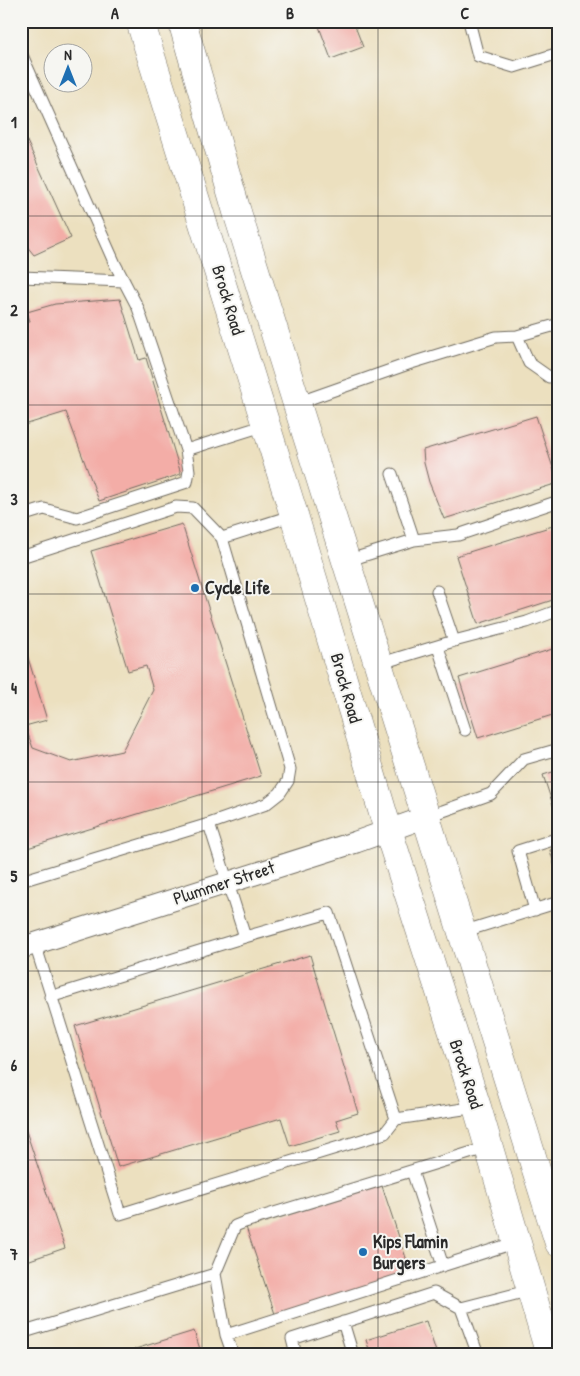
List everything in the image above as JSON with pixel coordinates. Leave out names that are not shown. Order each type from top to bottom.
[{"type":"main road","name":"Brock Road","points":[[140,21],[294,515],[388,830],[477,1107],[550,1354]]},
{"type":"main road","name":"Brock Road","points":[[182,21],[237,212],[559,1243]]},
{"type":"street","name":"Plummer Street","points":[[28,946],[356,842],[426,817]]},
{"type":"lane","points":[[469,21],[478,56],[514,67],[559,53]]},
{"type":"lane","points":[[21,53],[115,264],[138,308],[186,450],[189,471],[187,482],[77,518],[44,509],[21,516]]},
{"type":"lane","points":[[21,278],[124,281]]},
{"type":"lane","points":[[297,402],[487,339],[518,336],[559,324]]},
{"type":"lane","points":[[518,336],[529,363],[549,378],[559,374]]},
{"type":"lane","points":[[186,450],[266,425]]},
{"type":"lane","points":[[392,474],[414,540]]},
{"type":"lane","points":[[346,561],[414,540],[458,535],[559,501]]},
{"type":"lane","points":[[21,556],[176,507],[193,508],[222,538],[290,769],[288,781],[280,793],[266,804],[209,824],[21,881]]},
{"type":"lane","points":[[222,538],[294,515]]},
{"type":"lane","points":[[437,591],[454,641]]},
{"type":"lane","points":[[378,664],[454,641],[527,622],[559,610]]},
{"type":"lane","points":[[438,647],[465,730]]},
{"type":"lane","points":[[426,817],[491,794],[524,759],[559,749]]},
{"type":"lane","points":[[209,824],[245,937]]},
{"type":"lane","points":[[535,910],[518,851],[559,838]]},
{"type":"lane","points":[[462,932],[559,902]]},
{"type":"lane","points":[[50,997],[329,913],[396,1119]]},
{"type":"lane","points":[[28,946],[50,997],[120,1214],[385,1133],[396,1119],[477,1107]]},
{"type":"lane","points":[[233,1355],[226,1335],[215,1274],[235,1226],[489,1147]]},
{"type":"lane","points":[[412,1171],[443,1266]]},
{"type":"lane","points":[[226,1335],[517,1242]]},
{"type":"lane","points":[[21,1333],[215,1274]]},
{"type":"lane","points":[[461,1308],[531,1290]]},
{"type":"lane","points":[[296,1355],[292,1339],[434,1293],[461,1308],[478,1355]]},
{"type":"lane","points":[[343,1322],[353,1355]]},
{"type":"building","points":[[317,21],[353,21],[363,47],[331,59]]},
{"type":"building","points":[[21,128],[71,238],[34,255],[21,239]]},
{"type":"building","points":[[120,299],[139,360],[146,358],[181,474],[99,501],[66,412],[21,426],[21,324],[30,321],[27,312],[55,304]]},
{"type":"building","points":[[536,416],[558,483],[444,519],[429,482],[423,450]]},
{"type":"building","points":[[182,524],[261,776],[21,850],[21,635],[47,720],[25,726],[33,748],[71,762],[122,751],[153,690],[146,666],[128,671],[91,551]]},
{"type":"building","points":[[559,524],[559,598],[478,624],[456,556]]},
{"type":"building","points":[[559,647],[559,713],[478,738],[459,678]]},
{"type":"building","points":[[559,770],[559,813],[556,814],[543,775]]},
{"type":"building","points":[[559,847],[559,877],[558,878],[550,850]]},
{"type":"building","points":[[310,955],[358,1113],[336,1120],[340,1131],[290,1146],[281,1118],[118,1167],[75,1026]]},
{"type":"building","points":[[21,1116],[65,1248],[21,1263]]},
{"type":"building","points":[[381,1183],[411,1273],[276,1317],[246,1227]]},
{"type":"building","points":[[426,1321],[437,1355],[371,1355],[366,1340]]},
{"type":"building","points":[[194,1331],[202,1355],[119,1355],[119,1354]]},
{"type":"place","name":"Cycle Life","points":[[195,588]]},
{"type":"place","name":"Kips Flamin Burgers","points":[[363,1252]]}]
